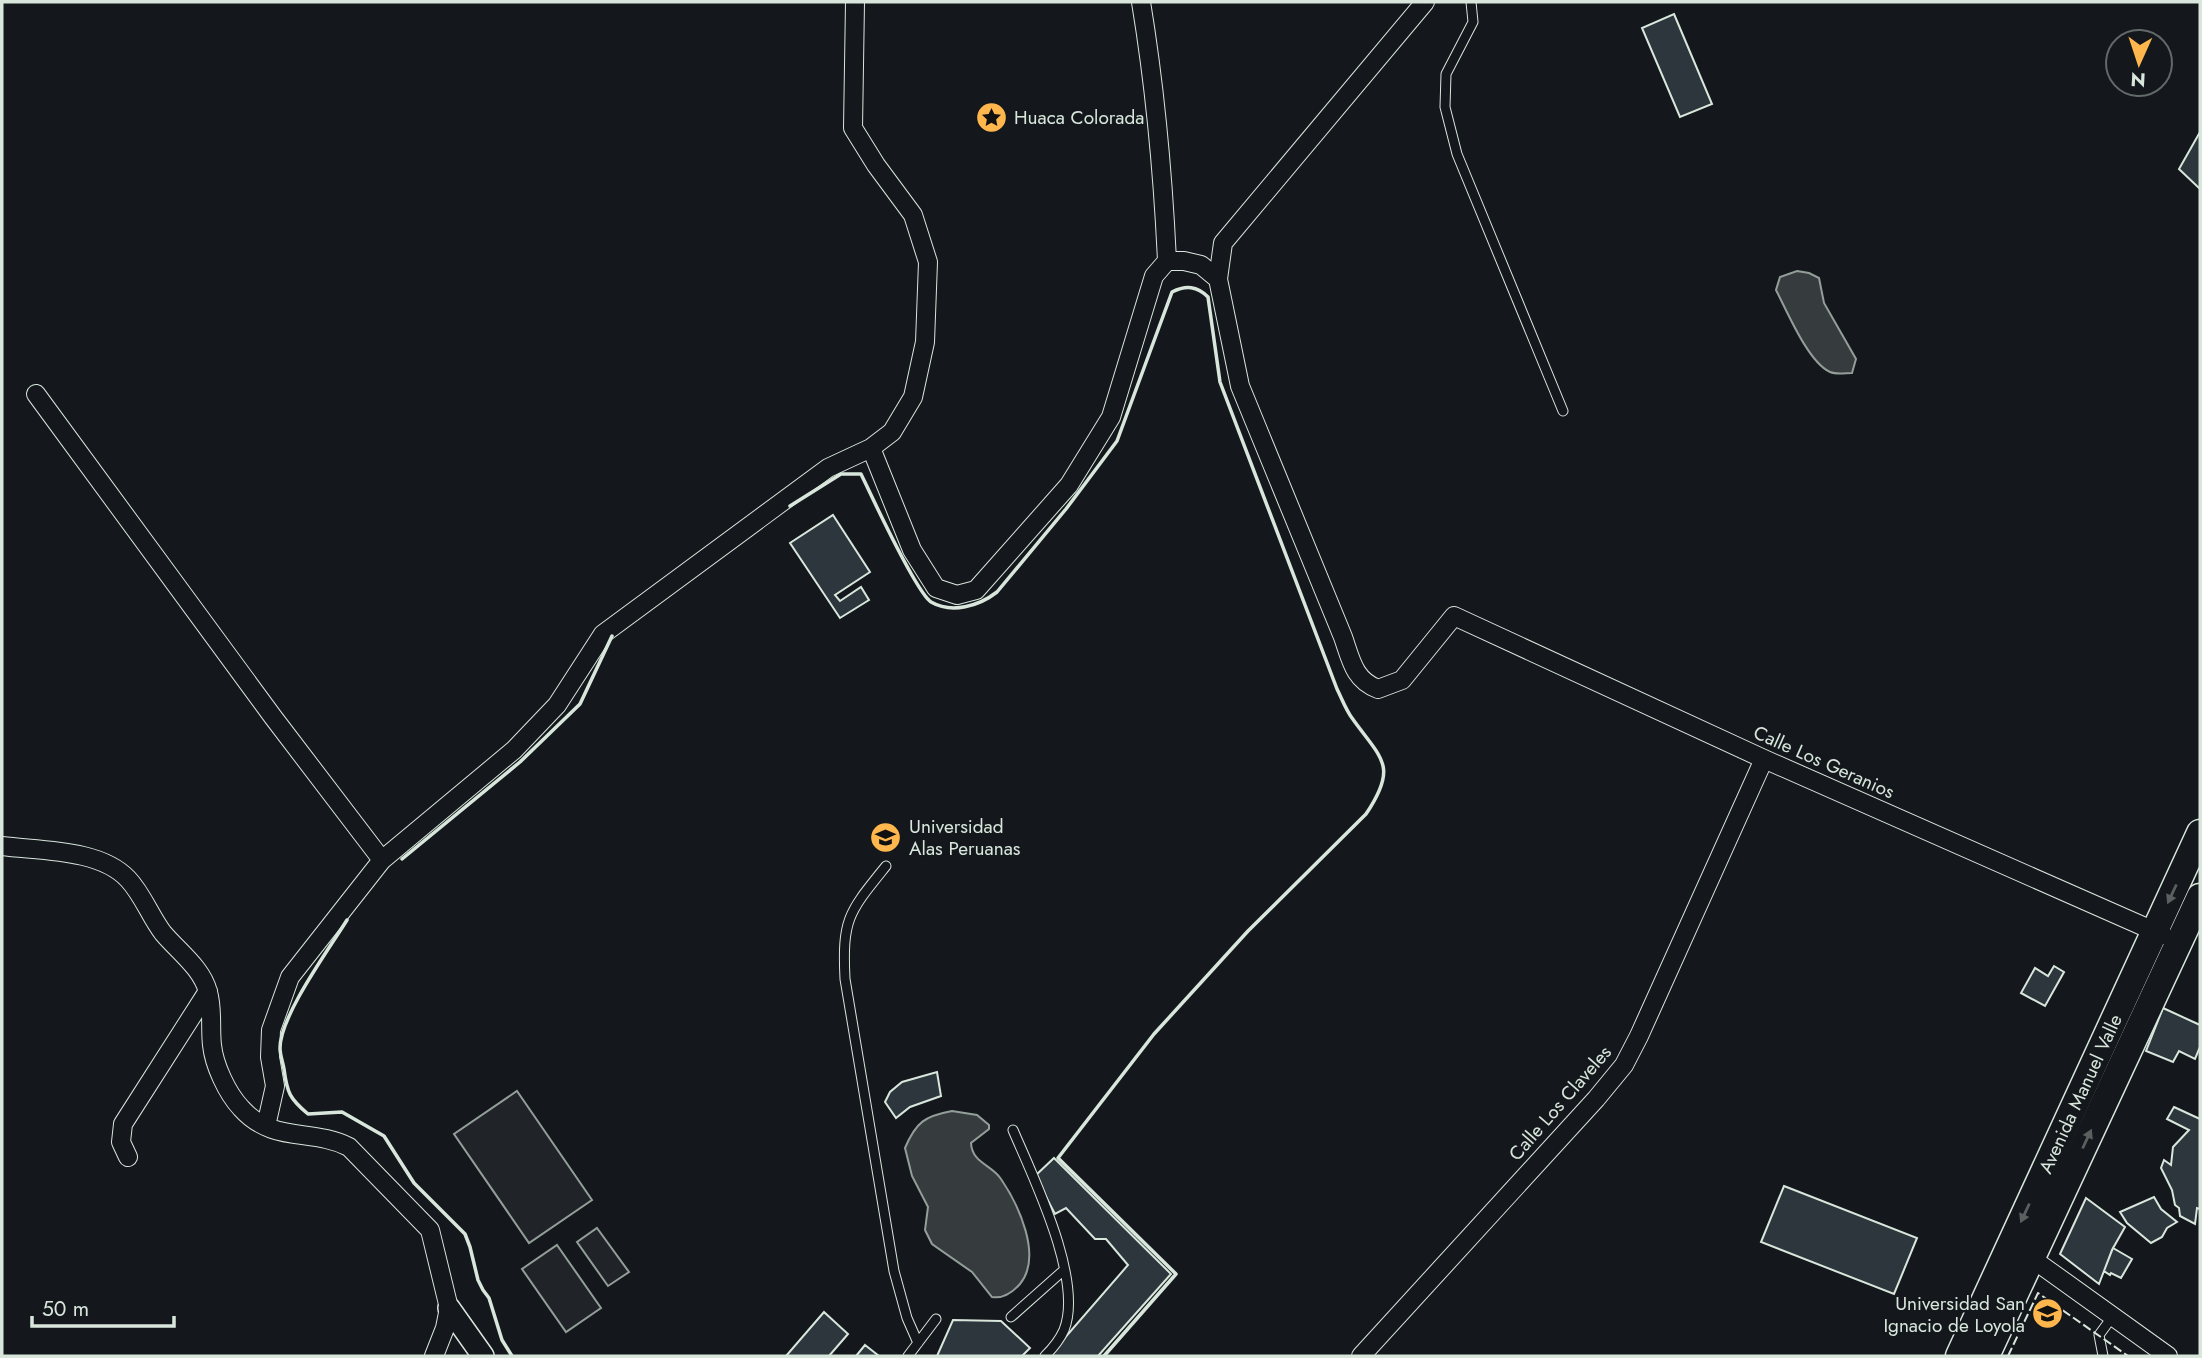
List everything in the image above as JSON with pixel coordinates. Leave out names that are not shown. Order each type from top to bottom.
[{"type":"main road","name":"Avenida Manuel Valle","points":[[1986,1356],[2021,1251],[2155,931],[2200,832]]},
{"type":"main road","name":"Avenida Manuel Valle","points":[[1959,1356],[2021,1251],[2200,897]]},
{"type":"street","points":[[266,1126],[275,1086],[270,1057],[271,1030],[290,977],[382,860],[514,750],[557,705],[603,634],[828,468],[871,448],[892,432],[913,397],[926,342],[928,262],[913,215],[853,128],[855,2]]},
{"type":"street","points":[[871,448],[912,550],[936,588],[957,595],[976,590],[1069,485],[1111,416],[1154,276],[1167,261],[1154,96],[1141,2]]},
{"type":"street","points":[[1219,279],[1223,243],[1425,2]]},
{"type":"street","points":[[1167,261],[1201,265],[1219,279]]},
{"type":"street","name":"Calle Los Geranios","points":[[1219,279],[1240,386],[1343,637],[1355,673],[1365,684],[1378,689],[1402,680],[1454,616],[1763,759],[2179,943]]},
{"type":"street","points":[[36,394],[382,860]]},
{"type":"street","name":"Calle Los Claveles","points":[[1360,1356],[1596,1100],[1624,1065],[1763,759]]},
{"type":"street","points":[[2,846],[94,857],[118,870],[129,880],[162,932],[203,979],[208,991],[215,1060],[239,1107],[266,1126],[286,1134],[336,1140],[358,1154],[430,1230],[449,1308],[483,1356]]},
{"type":"street","points":[[128,1157],[121,1142],[127,1116],[208,991]]},
{"type":"street","points":[[2021,1251],[2168,1356]]},
{"type":"street","points":[[434,1356],[445,1328],[449,1308]]},
{"type":"lane","points":[[1471,2],[1473,22],[1446,74],[1445,107],[1457,154],[1563,411]]},
{"type":"lane","points":[[886,866],[853,906],[846,925],[845,979],[894,1271],[907,1318],[918,1343]]},
{"type":"lane","points":[[1013,1129],[1057,1235],[1064,1270],[1068,1314],[1063,1331],[1045,1356]]},
{"type":"lane","points":[[1010,1317],[1064,1270]]},
{"type":"lane","points":[[2103,1356],[2099,1335],[2113,1316]]},
{"type":"lane","points":[[908,1356],[936,1320]]},
{"type":"shaded area","points":[[1797,271],[1819,278],[1824,303],[1856,359],[1852,373],[1830,372],[1814,358],[1799,335],[1776,290],[1780,277]]},
{"type":"shaded area","points":[[517,1091],[592,1200],[529,1243],[454,1134]]},
{"type":"shaded area","points":[[952,1111],[977,1115],[989,1125],[989,1129],[971,1143],[972,1150],[1001,1179],[1026,1230],[1029,1259],[1026,1272],[1020,1284],[1004,1296],[992,1297],[972,1272],[932,1244],[925,1230],[928,1207],[912,1176],[905,1148],[922,1122]]},
{"type":"shaded area","points":[[597,1228],[629,1272],[608,1286],[577,1242]]},
{"type":"shaded area","points":[[557,1245],[601,1308],[566,1332],[522,1269]]},
{"type":"building","points":[[1674,14],[1712,104],[1680,117],[1642,28]]},
{"type":"building","points":[[2200,132],[2200,189],[2179,169]]},
{"type":"building","points":[[833,515],[870,572],[835,595],[840,601],[861,587],[869,600],[840,618],[790,543]]},
{"type":"building","points":[[2054,966],[2064,972],[2045,1006],[2021,993],[2035,968],[2048,976]]},
{"type":"building","points":[[2163,1008],[2200,1025],[2200,1047],[2195,1059],[2179,1051],[2173,1062],[2146,1051]]},
{"type":"building","points":[[937,1072],[941,1096],[910,1107],[896,1118],[885,1102],[890,1092],[902,1082]]},
{"type":"building","points":[[2174,1107],[2200,1119],[2200,1209],[2197,1208],[2195,1224],[2180,1216],[2172,1190],[2161,1168],[2164,1160],[2171,1165],[2173,1147],[2189,1130],[2167,1119]]},
{"type":"building","points":[[1054,1158],[1171,1274],[1098,1356],[1049,1356],[1128,1265],[1106,1239],[1095,1239],[1066,1208],[1055,1214],[1035,1176]]},
{"type":"building","points":[[1784,1186],[1917,1238],[1894,1294],[1761,1242]]},
{"type":"building","points":[[2154,1197],[2161,1209],[2177,1222],[2167,1228],[2162,1237],[2151,1243],[2127,1223],[2120,1212]]},
{"type":"building","points":[[2086,1198],[2125,1227],[2112,1250],[2099,1284],[2060,1254]]},
{"type":"building","points":[[2113,1248],[2132,1259],[2121,1278],[2104,1271]]},
{"type":"building","points":[[824,1312],[848,1334],[829,1356],[786,1356]]},
{"type":"building","points":[[953,1320],[1001,1321],[1030,1348],[1022,1356],[937,1356]]},
{"type":"building","points":[[865,1345],[879,1356],[856,1356]]},
{"type":"fence","points":[[2008,1356],[2038,1293],[2128,1356]]},
{"type":"wall","points":[[790,506],[841,474],[861,474],[924,595],[939,606],[956,608],[982,601],[997,592],[1066,509],[1117,441],[1172,292],[1191,288],[1208,297],[1220,382],[1337,689],[1350,715],[1378,753],[1384,773],[1382,784],[1366,814],[1248,931],[1154,1034],[1058,1158],[1176,1274],[1104,1356]]},
{"type":"wall","points":[[402,859],[520,762],[580,704],[612,636]]},
{"type":"wall","points":[[347,920],[296,1001],[282,1035],[280,1051],[288,1090],[308,1114],[342,1112],[384,1136],[414,1183],[465,1234],[478,1280],[489,1298],[502,1340],[512,1356]]},
{"type":"place","name":"Huaca Colorada","points":[[991,117]]},
{"type":"place","name":"Universidad Alas Peruanas","points":[[886,837]]},
{"type":"place","name":"Universidad San Ignacio de Loyola","points":[[2048,1314]]}]
